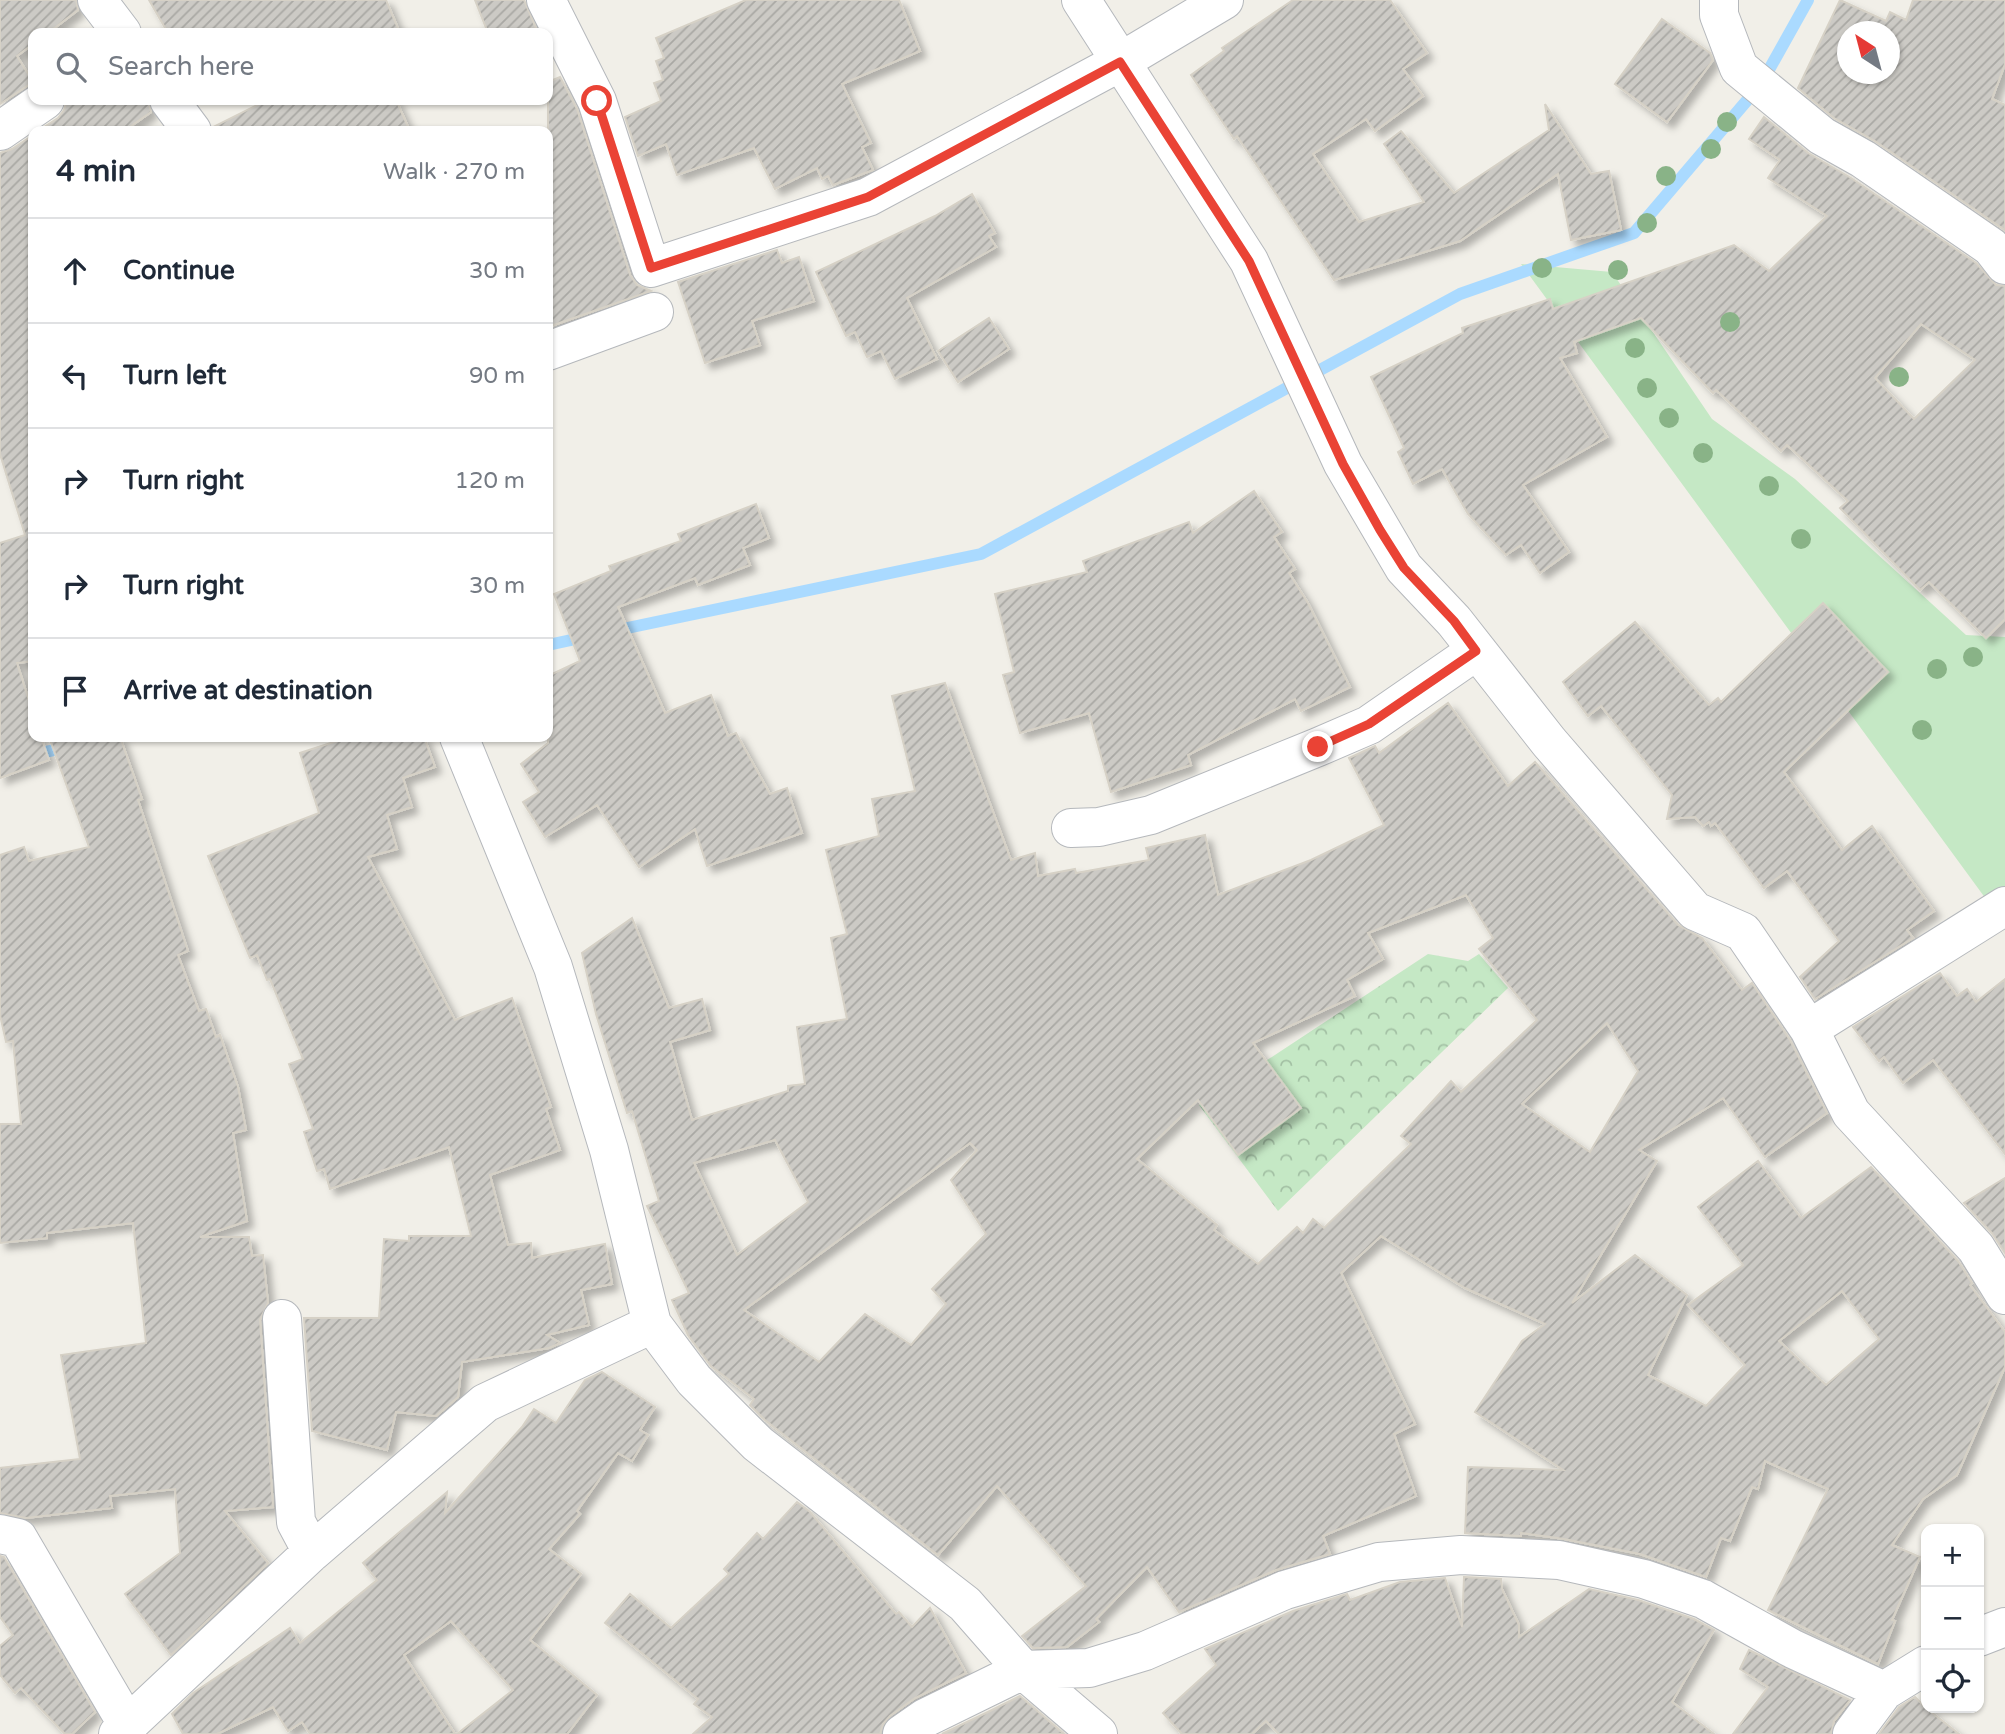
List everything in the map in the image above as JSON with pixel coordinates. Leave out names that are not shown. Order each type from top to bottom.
[{"type":"street","points":[[547,0],[597,101],[651,268],[868,197],[1120,62],[1224,0]]},
{"type":"street","points":[[1081,0],[1249,261],[1343,464],[1404,568],[1454,621],[1549,742],[1695,911],[1744,932],[1809,1029],[1851,1112],[1976,1248],[2005,1295]]},
{"type":"street","points":[[1719,0],[1719,15],[1739,68],[1822,136],[1863,159],[1991,247],[2005,265]]},
{"type":"street","points":[[0,131],[38,105]]},
{"type":"street","points":[[173,105],[187,126]]},
{"type":"street","points":[[553,349],[654,312]]},
{"type":"street","points":[[1071,828],[1099,827],[1151,815],[1318,747],[1369,724],[1476,651]]},
{"type":"street","points":[[461,742],[553,967],[609,1150],[652,1324],[694,1380],[758,1444],[965,1604],[1023,1670],[1098,1734]]},
{"type":"street","points":[[1809,1029],[2005,906]]},
{"type":"street","points":[[282,1319],[296,1522],[312,1552]]},
{"type":"street","points":[[0,1534],[18,1538],[123,1729],[187,1672],[312,1552],[485,1403],[652,1324]]},
{"type":"street","points":[[902,1734],[925,1718],[1023,1670],[1089,1668],[1145,1651],[1284,1590],[1379,1562],[1461,1555],[1559,1560],[1644,1579],[1703,1599],[1793,1648],[1885,1691]]},
{"type":"street","points":[[1984,1635],[2005,1627]]},
{"type":"street","points":[[1852,1734],[1885,1691],[1921,1668]]},
{"type":"green space","points":[[1521,264],[1612,272],[1712,419],[1795,479],[1966,635],[2005,637],[2005,925]]},
{"type":"green space","points":[[1428,954],[1468,961],[1479,954],[1508,988],[1278,1211],[1199,1105]]},
{"type":"building","points":[[0,0],[76,0],[78,10],[55,28],[28,28],[28,48],[17,56],[28,74],[28,85],[0,104]]},
{"type":"building","points":[[149,0],[386,0],[398,28],[165,28]]},
{"type":"building","points":[[475,0],[524,0],[536,28],[486,28]]},
{"type":"building","points":[[746,0],[899,0],[920,51],[842,84],[871,143],[862,147],[873,170],[833,185],[828,176],[822,179],[817,168],[775,189],[754,148],[677,175],[666,144],[638,156],[625,117],[661,101],[654,83],[663,80],[656,61],[664,58],[656,38]]},
{"type":"building","points":[[1293,0],[1390,0],[1427,53],[1403,69],[1423,96],[1375,131],[1366,119],[1313,154],[1359,222],[1424,202],[1384,144],[1401,131],[1454,193],[1549,130],[1545,104],[1591,174],[1609,171],[1621,230],[1571,240],[1558,174],[1460,241],[1334,280],[1237,136],[1234,139],[1191,75],[1224,51],[1222,48]]},
{"type":"building","points":[[1840,0],[1886,21],[1890,12],[1906,20],[1913,0],[2005,0],[2005,64],[1992,99],[2005,105],[2005,230],[1875,141],[1834,118],[1798,88]]},
{"type":"building","points":[[1662,19],[1710,53],[1713,60],[1667,122],[1615,84]]},
{"type":"building","points":[[560,77],[577,109],[630,275],[637,285],[651,291],[553,325],[553,126],[548,126],[548,105],[553,105],[553,80]]},
{"type":"building","points":[[66,105],[149,105],[151,112],[131,126],[46,126],[64,110]]},
{"type":"building","points":[[257,105],[398,105],[408,126],[215,126]]},
{"type":"building","points":[[1764,117],[1808,153],[1851,178],[1976,263],[1996,285],[2005,286],[2005,619],[1986,638],[1929,582],[1920,590],[1840,508],[1848,501],[1787,445],[1781,451],[1716,390],[1713,393],[1641,318],[1574,342],[1577,353],[1560,358],[1607,437],[1523,485],[1569,552],[1540,573],[1521,545],[1506,555],[1468,514],[1442,469],[1413,484],[1398,452],[1404,448],[1371,377],[1463,333],[1462,328],[1550,299],[1553,309],[1734,245],[1769,271],[1827,216],[1768,178],[1780,160],[1749,139]],"holes":[[[1921,324],[1975,360],[1914,419],[1875,378]]]},
{"type":"building","points":[[28,138],[28,662],[17,663],[28,697],[28,742],[43,742],[49,760],[0,778],[0,543],[25,535],[0,454],[0,153]]},
{"type":"building","points":[[972,194],[995,233],[989,236],[996,247],[907,298],[937,359],[895,379],[881,351],[867,357],[855,332],[846,336],[816,272],[935,216]]},
{"type":"building","points":[[777,250],[782,263],[799,257],[814,301],[752,321],[760,345],[705,363],[678,282]]},
{"type":"building","points":[[989,318],[1009,349],[958,382],[938,351]]},
{"type":"building","points":[[1254,491],[1282,532],[1274,537],[1295,569],[1289,573],[1308,603],[1350,687],[1301,711],[1295,699],[1188,755],[1191,765],[1111,792],[1089,713],[1020,733],[1003,675],[1014,672],[995,594],[1087,572],[1083,561],[1189,522],[1193,533]]},
{"type":"building","points":[[756,504],[769,538],[743,548],[750,565],[698,585],[695,578],[618,607],[665,713],[711,695],[728,736],[736,733],[770,794],[787,788],[802,833],[707,866],[695,829],[639,867],[597,805],[545,837],[523,802],[539,792],[521,764],[548,742],[553,742],[553,674],[580,661],[554,594],[611,571],[609,566],[681,541],[678,534]]},
{"type":"building","points":[[1823,603],[1888,672],[1784,772],[1842,850],[1872,826],[1934,911],[1907,930],[1913,938],[1815,999],[1800,977],[1839,941],[1787,871],[1764,888],[1715,823],[1711,826],[1709,822],[1703,826],[1695,817],[1667,819],[1672,795],[1601,706],[1588,716],[1563,682],[1635,622],[1709,705],[1718,698],[1721,702]]},
{"type":"building","points":[[945,683],[1011,860],[1035,853],[1038,876],[1075,869],[1076,873],[1149,860],[1146,848],[1205,835],[1218,895],[1311,860],[1384,825],[1349,758],[1375,746],[1379,753],[1448,703],[1508,786],[1535,762],[1678,925],[1702,938],[1742,990],[1752,983],[1790,1040],[1827,1113],[1765,1157],[1723,1098],[1639,1150],[1657,1161],[1572,1303],[1635,1255],[1687,1295],[1648,1375],[1706,1406],[1745,1365],[1688,1305],[1743,1265],[1698,1207],[1758,1161],[1801,1218],[1871,1167],[1958,1261],[1972,1283],[1970,1285],[2005,1332],[2005,1367],[1957,1475],[1923,1499],[1892,1545],[1920,1557],[1892,1620],[1895,1621],[1878,1664],[1768,1610],[1828,1489],[1765,1461],[1758,1489],[1752,1487],[1730,1541],[1721,1538],[1706,1577],[1640,1554],[1564,1539],[1521,1533],[1521,1536],[1465,1533],[1468,1467],[1563,1470],[1475,1412],[1522,1341],[1545,1324],[1465,1288],[1381,1236],[1341,1273],[1415,1424],[1394,1434],[1416,1496],[1323,1536],[1330,1554],[1276,1570],[1179,1612],[1147,1567],[1096,1619],[1099,1622],[1067,1647],[1033,1648],[1022,1636],[1086,1586],[997,1486],[938,1555],[765,1420],[750,1405],[754,1399],[711,1366],[688,1335],[672,1300],[689,1293],[647,1206],[659,1201],[632,1111],[627,1113],[596,1014],[582,953],[632,918],[669,1008],[702,999],[710,1030],[670,1042],[692,1120],[788,1091],[788,1086],[805,1084],[797,1027],[847,1019],[831,938],[847,934],[826,850],[879,836],[872,799],[915,791],[892,696]],"holes":[[[1466,895],[1493,938],[1479,949],[1537,1020],[1461,1092],[1451,1081],[1401,1136],[1411,1144],[1324,1228],[1313,1219],[1303,1233],[1297,1227],[1258,1264],[1214,1230],[1217,1225],[1137,1159],[1198,1100],[1238,1155],[1301,1108],[1253,1043],[1355,996],[1347,980],[1383,959],[1368,933]],[[1607,1023],[1638,1071],[1590,1152],[1522,1104]],[[775,1140],[808,1202],[737,1255],[694,1163]],[[970,1143],[977,1150],[951,1180],[986,1234],[932,1289],[946,1304],[911,1345],[865,1314],[819,1362],[744,1310]],[[1842,1291],[1879,1339],[1826,1385],[1779,1341]]]},
{"type":"building","points":[[51,742],[122,742],[188,951],[178,955],[199,1011],[206,1009],[216,1037],[220,1035],[238,1087],[246,1130],[233,1133],[247,1221],[200,1237],[249,1237],[252,1256],[263,1255],[268,1303],[260,1320],[273,1507],[225,1511],[268,1563],[171,1655],[125,1594],[180,1553],[175,1489],[110,1496],[112,1508],[26,1518],[0,1513],[0,1468],[80,1459],[61,1355],[146,1343],[133,1223],[47,1233],[47,1238],[0,1243],[0,1124],[21,1124],[13,1041],[6,1042],[0,1015],[0,855],[24,847],[29,861],[89,847]]},
{"type":"building","points":[[334,742],[426,742],[435,767],[403,778],[412,807],[387,815],[397,849],[368,857],[455,1020],[512,998],[551,1107],[546,1109],[560,1150],[490,1175],[508,1245],[531,1243],[532,1258],[605,1244],[612,1284],[581,1290],[589,1325],[547,1335],[560,1343],[549,1348],[462,1362],[458,1397],[436,1416],[396,1412],[387,1450],[312,1431],[304,1318],[379,1318],[384,1239],[409,1241],[409,1236],[471,1236],[449,1147],[330,1189],[324,1169],[317,1171],[304,1132],[313,1129],[289,1064],[303,1059],[270,979],[267,980],[257,955],[250,958],[208,856],[319,813],[300,753]]},
{"type":"building","points":[[1940,973],[1957,996],[1967,989],[1976,1002],[2005,979],[2005,1154],[1933,1060],[1903,1083],[1884,1057],[1879,1061],[1853,1027]]},
{"type":"building","points":[[2005,1178],[2005,1253],[1992,1233],[1964,1203]]},
{"type":"building","points":[[602,1372],[655,1407],[640,1430],[648,1435],[632,1461],[618,1453],[577,1511],[580,1514],[549,1549],[581,1574],[530,1640],[597,1695],[567,1734],[457,1734],[513,1690],[451,1621],[404,1655],[455,1734],[310,1734],[302,1722],[288,1731],[273,1707],[217,1734],[183,1734],[172,1714],[193,1693],[290,1628],[300,1643],[377,1580],[363,1563],[447,1492],[445,1513],[522,1427],[534,1409],[556,1423],[585,1380]]},
{"type":"building","points":[[797,1502],[810,1512],[896,1614],[899,1612],[912,1627],[930,1608],[966,1673],[915,1698],[890,1716],[883,1724],[880,1734],[693,1734],[712,1717],[694,1704],[698,1699],[605,1623],[630,1594],[671,1628],[729,1574],[724,1569],[757,1533],[763,1539]]},
{"type":"building","points":[[0,1556],[4,1557],[95,1712],[72,1734],[65,1734],[21,1688],[15,1693],[0,1675],[0,1646],[13,1635],[0,1617]]},
{"type":"building","points":[[1464,1577],[1501,1579],[1502,1589],[1519,1625],[1519,1637],[1589,1589],[1638,1600],[1694,1619],[1714,1630],[1672,1702],[1714,1734],[1279,1734],[1266,1721],[1252,1734],[1182,1734],[1163,1713],[1216,1665],[1205,1649],[1293,1611],[1347,1594],[1350,1600],[1400,1582],[1445,1578],[1462,1627]]},
{"type":"building","points":[[1749,1650],[1850,1700],[1834,1721],[1831,1734],[1733,1734],[1768,1687],[1740,1669]]},
{"type":"building","points":[[1020,1696],[1064,1734],[942,1734],[988,1712]]},
{"type":"building","points":[[1915,1697],[1921,1703],[1921,1713],[1932,1713],[1959,1734],[1879,1734],[1899,1707]]},
{"type":"waterway","points":[[613,631],[981,554],[1460,294],[1634,233],[1761,84],[1808,0]]},
{"type":"waterway","points":[[553,644],[585,637]]},
{"type":"waterway","points":[[0,762],[68,747]]},
{"type":"route","points":[[597,101],[651,268],[868,197],[1120,62],[1249,261],[1343,464],[1380,530],[1404,568],[1454,621],[1476,651],[1430,685],[1369,724],[1318,747]]}]
